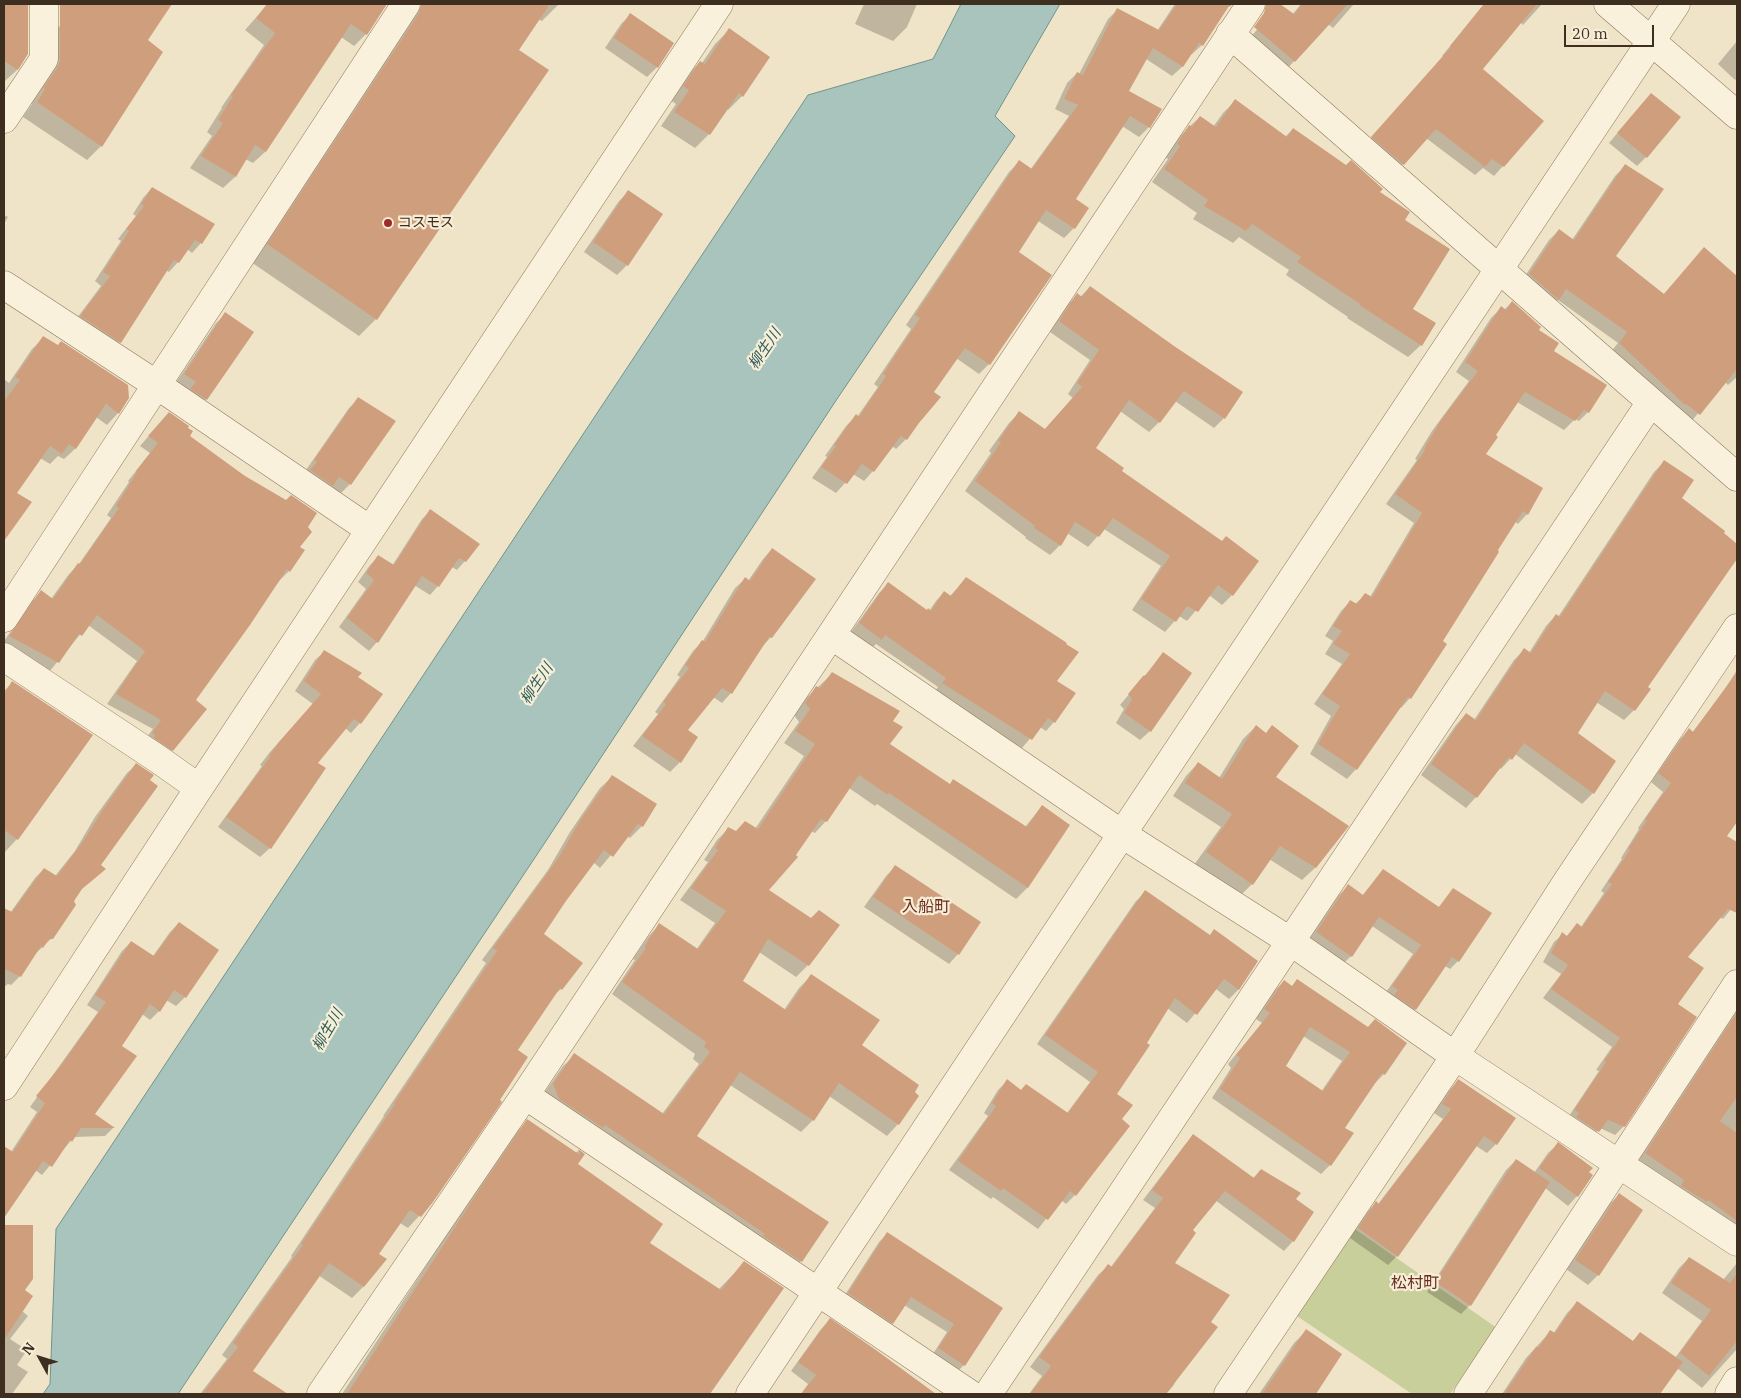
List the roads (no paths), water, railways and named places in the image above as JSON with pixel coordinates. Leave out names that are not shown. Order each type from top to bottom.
[{"type":"street","points":[[4,119],[44,59],[44,4]]},
{"type":"street","points":[[4,618],[406,4]]},
{"type":"street","points":[[4,1086],[199,788],[720,4]]},
{"type":"street","points":[[321,1394],[525,1095],[1250,4]]},
{"type":"street","points":[[1608,4],[1737,114]]},
{"type":"street","points":[[750,1394],[1676,4]]},
{"type":"street","points":[[1230,34],[1737,477]]},
{"type":"street","points":[[4,285],[157,385],[370,530]]},
{"type":"street","points":[[988,1394],[1651,402]]},
{"type":"street","points":[[1228,1394],[1455,1056],[1568,880],[1737,628]]},
{"type":"street","points":[[831,635],[1122,834],[1290,941],[1455,1056],[1737,1242]]},
{"type":"street","points":[[4,657],[199,788]]},
{"type":"street","points":[[1468,1394],[1737,984]]},
{"type":"street","points":[[525,1095],[970,1394]]},
{"type":"street","points":[[1729,1394],[1737,1382]]},
{"type":"water","name":"柳生川","points":[[961,4],[1060,4],[995,116],[1015,136],[837,399],[178,1394],[43,1394],[50,1384],[56,1229],[808,95],[933,59]]},
{"type":"place","name":"コスモス","points":[[388,223]]},
{"type":"district","name":"入船町","points":[[926,907]]},
{"type":"district","name":"松村町","points":[[1415,1283]]}]
